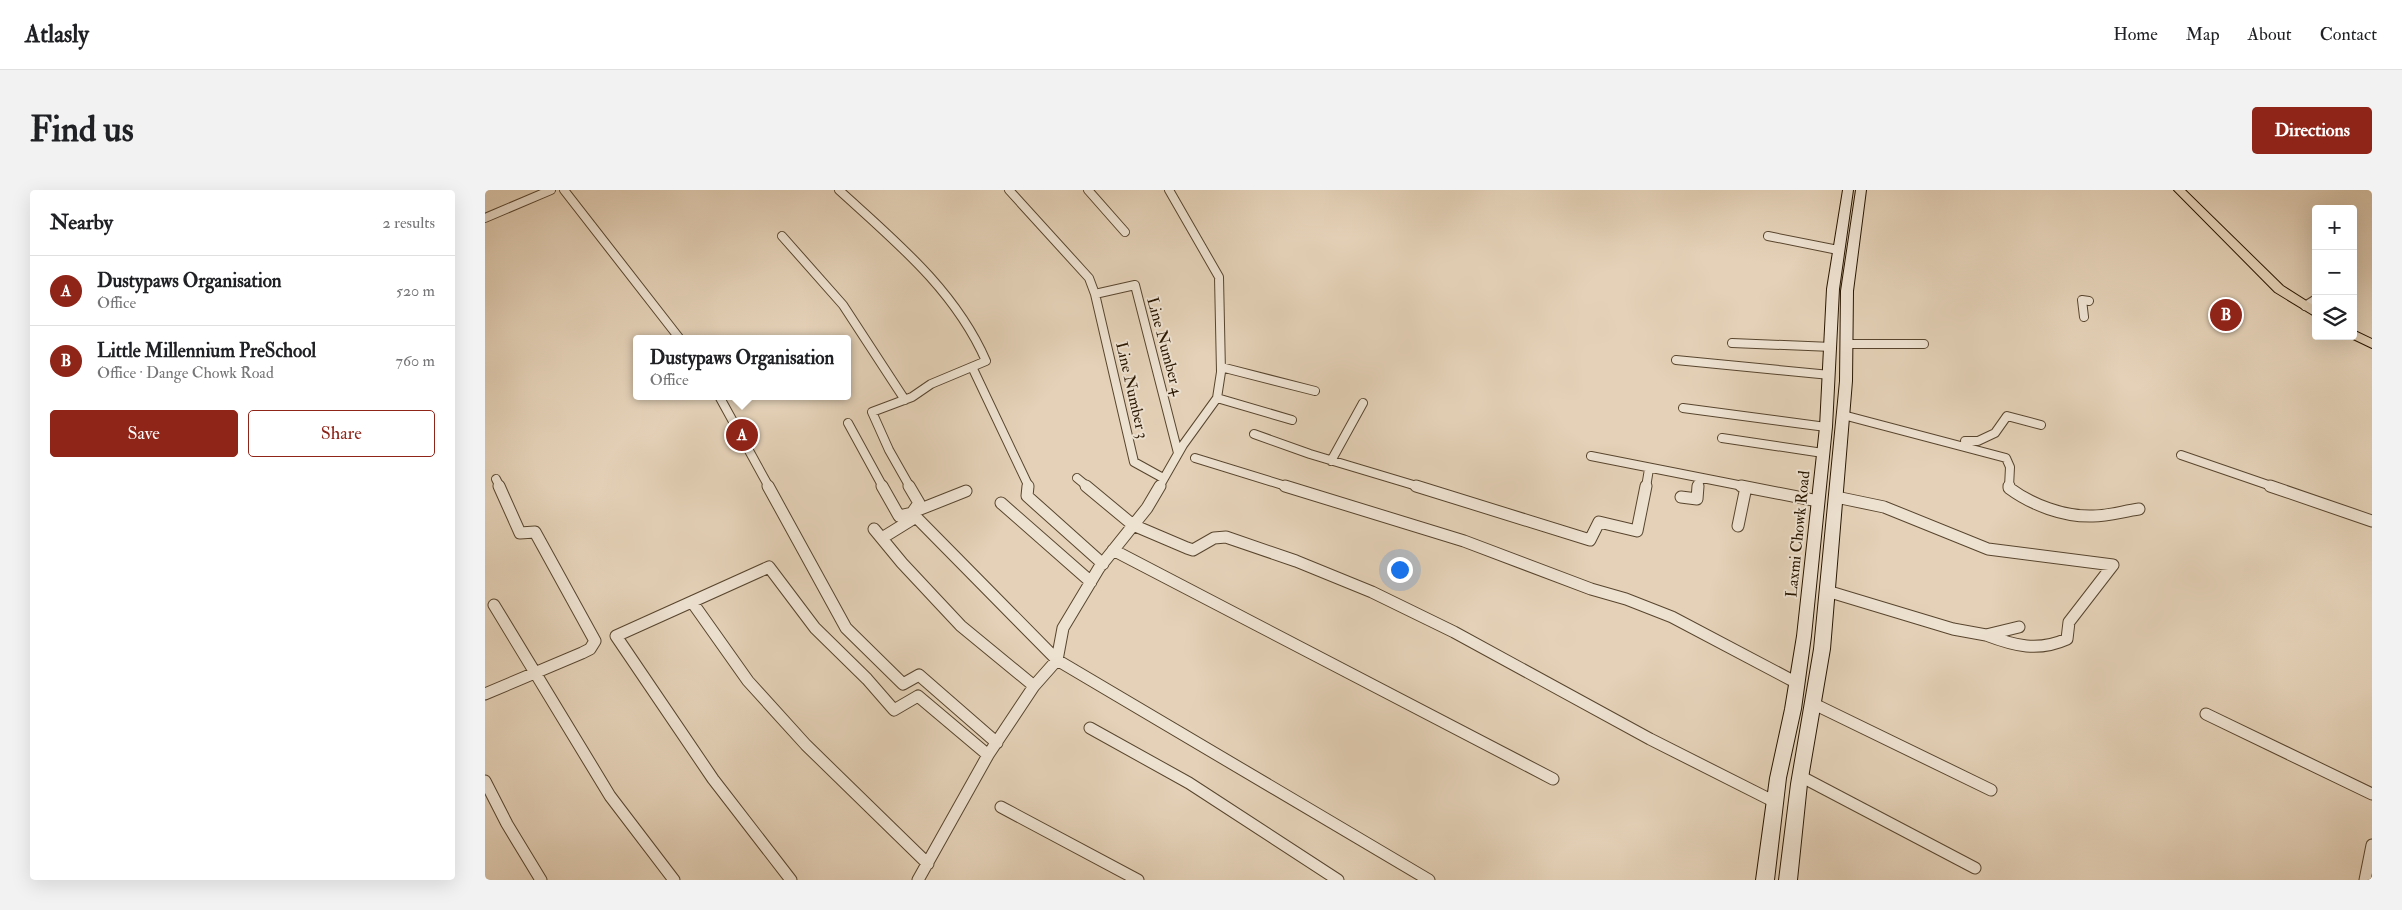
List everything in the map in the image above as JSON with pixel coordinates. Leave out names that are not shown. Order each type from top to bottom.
[{"type":"main road","name":"Laxmi Chowk Road","points":[[1765,880],[1775,802],[1797,680],[1826,428],[1833,289],[1848,190]]},
{"type":"main road","points":[[1788,880],[1800,776],[1817,685],[1827,591],[1843,415],[1847,291],[1861,190]]},
{"type":"main road","points":[[2179,190],[2205,210]]},
{"type":"main road","points":[[2190,190],[2205,210],[2279,289],[2312,306]]},
{"type":"main road","points":[[2357,336],[2372,344]]},
{"type":"main road","points":[[1831,351],[1846,351]]},
{"type":"main road","points":[[1818,501],[1835,501]]},
{"type":"main road","points":[[1797,680],[1817,685]]},
{"type":"street","points":[[485,218],[551,190]]},
{"type":"street","points":[[564,190],[677,335]]},
{"type":"street","points":[[839,190],[946,292],[981,344],[986,361],[931,384],[905,400],[872,412],[889,450],[919,503],[914,515]]},
{"type":"street","name":"Line Number 3","points":[[1009,190],[1089,278],[1095,294],[1134,462],[1163,478]]},
{"type":"street","points":[[1088,190],[1125,232]]},
{"type":"street","points":[[918,880],[989,755],[1035,686],[1057,660],[1063,628],[1091,582],[1113,550],[1147,508],[1178,453],[1217,398],[1221,367],[1219,277],[1169,190]]},
{"type":"street","points":[[782,236],[843,305],[905,400]]},
{"type":"street","points":[[1768,236],[1838,250]]},
{"type":"street","name":"Line Number 4","points":[[1095,294],[1135,286],[1178,453]]},
{"type":"street","points":[[2084,318],[2083,300],[2089,301]]},
{"type":"street","points":[[1732,343],[1831,351]]},
{"type":"street","points":[[1846,351],[1924,344]]},
{"type":"street","points":[[1675,360],[1830,375]]},
{"type":"street","points":[[1221,367],[1315,391]]},
{"type":"street","points":[[974,371],[1029,487],[1027,496],[1103,564]]},
{"type":"street","points":[[1217,398],[1292,420]]},
{"type":"street","points":[[721,400],[846,628],[903,684],[919,675],[997,743]]},
{"type":"street","points":[[1331,461],[1363,403]]},
{"type":"street","points":[[1683,408],[1826,428]]},
{"type":"street","points":[[1843,415],[1932,437],[1942,437],[1976,444],[1981,442],[1985,436],[1995,433],[2003,419],[2007,416],[2041,425]]},
{"type":"street","points":[[848,423],[899,516],[914,515],[1057,660],[1429,880]]},
{"type":"street","points":[[1254,434],[1331,461],[1590,540],[1599,522],[1637,530],[1649,469]]},
{"type":"street","points":[[1932,437],[1943,443],[2006,458],[2010,467],[2009,488],[2015,493],[2047,506],[2091,516],[2139,509]]},
{"type":"street","points":[[1722,438],[1823,453]]},
{"type":"street","points":[[2181,455],[2372,520]]},
{"type":"street","points":[[1591,456],[1818,501]]},
{"type":"street","points":[[1195,458],[1471,544],[1556,574],[1591,589],[1632,601],[1672,618],[1797,680]]},
{"type":"street","points":[[1077,478],[1133,526],[1193,550],[1213,538],[1226,537],[1296,561],[1372,592],[1462,636],[1650,739],[1775,802]]},
{"type":"street","points":[[1681,497],[1697,499],[1699,478]]},
{"type":"street","points":[[485,694],[582,654],[590,649],[595,641],[535,532],[521,533],[496,479]]},
{"type":"street","points":[[1738,526],[1746,487]]},
{"type":"street","points":[[882,538],[914,515],[966,491]]},
{"type":"street","points":[[1827,591],[1953,629],[1987,635],[2017,647],[2052,646],[2067,639],[2069,622],[2113,565],[1987,549],[1884,507],[1835,501]]},
{"type":"street","points":[[1001,503],[1091,582]]},
{"type":"street","points":[[874,529],[961,626],[1035,686]]},
{"type":"street","points":[[1113,550],[1553,779]]},
{"type":"street","points":[[791,880],[713,779],[616,636],[769,568],[815,628],[867,679],[895,710],[918,696],[989,755]]},
{"type":"street","points":[[692,602],[748,681],[793,731],[928,864]]},
{"type":"street","points":[[494,605],[610,796],[674,880]]},
{"type":"street","points":[[1987,635],[2019,627]]},
{"type":"street","points":[[1814,704],[1991,790]]},
{"type":"street","points":[[2206,714],[2372,794]]},
{"type":"street","points":[[1090,728],[1189,783],[1338,880]]},
{"type":"street","points":[[1800,776],[1975,868]]},
{"type":"street","points":[[485,781],[507,824],[541,880]]},
{"type":"street","points":[[1001,807],[1137,880]]},
{"type":"street","points":[[2365,880],[2372,845]]},
{"type":"place","name":"Little Millennium PreSchool","points":[[2226,315]]},
{"type":"place","name":"Dustypaws Organisation","points":[[742,435]]}]
